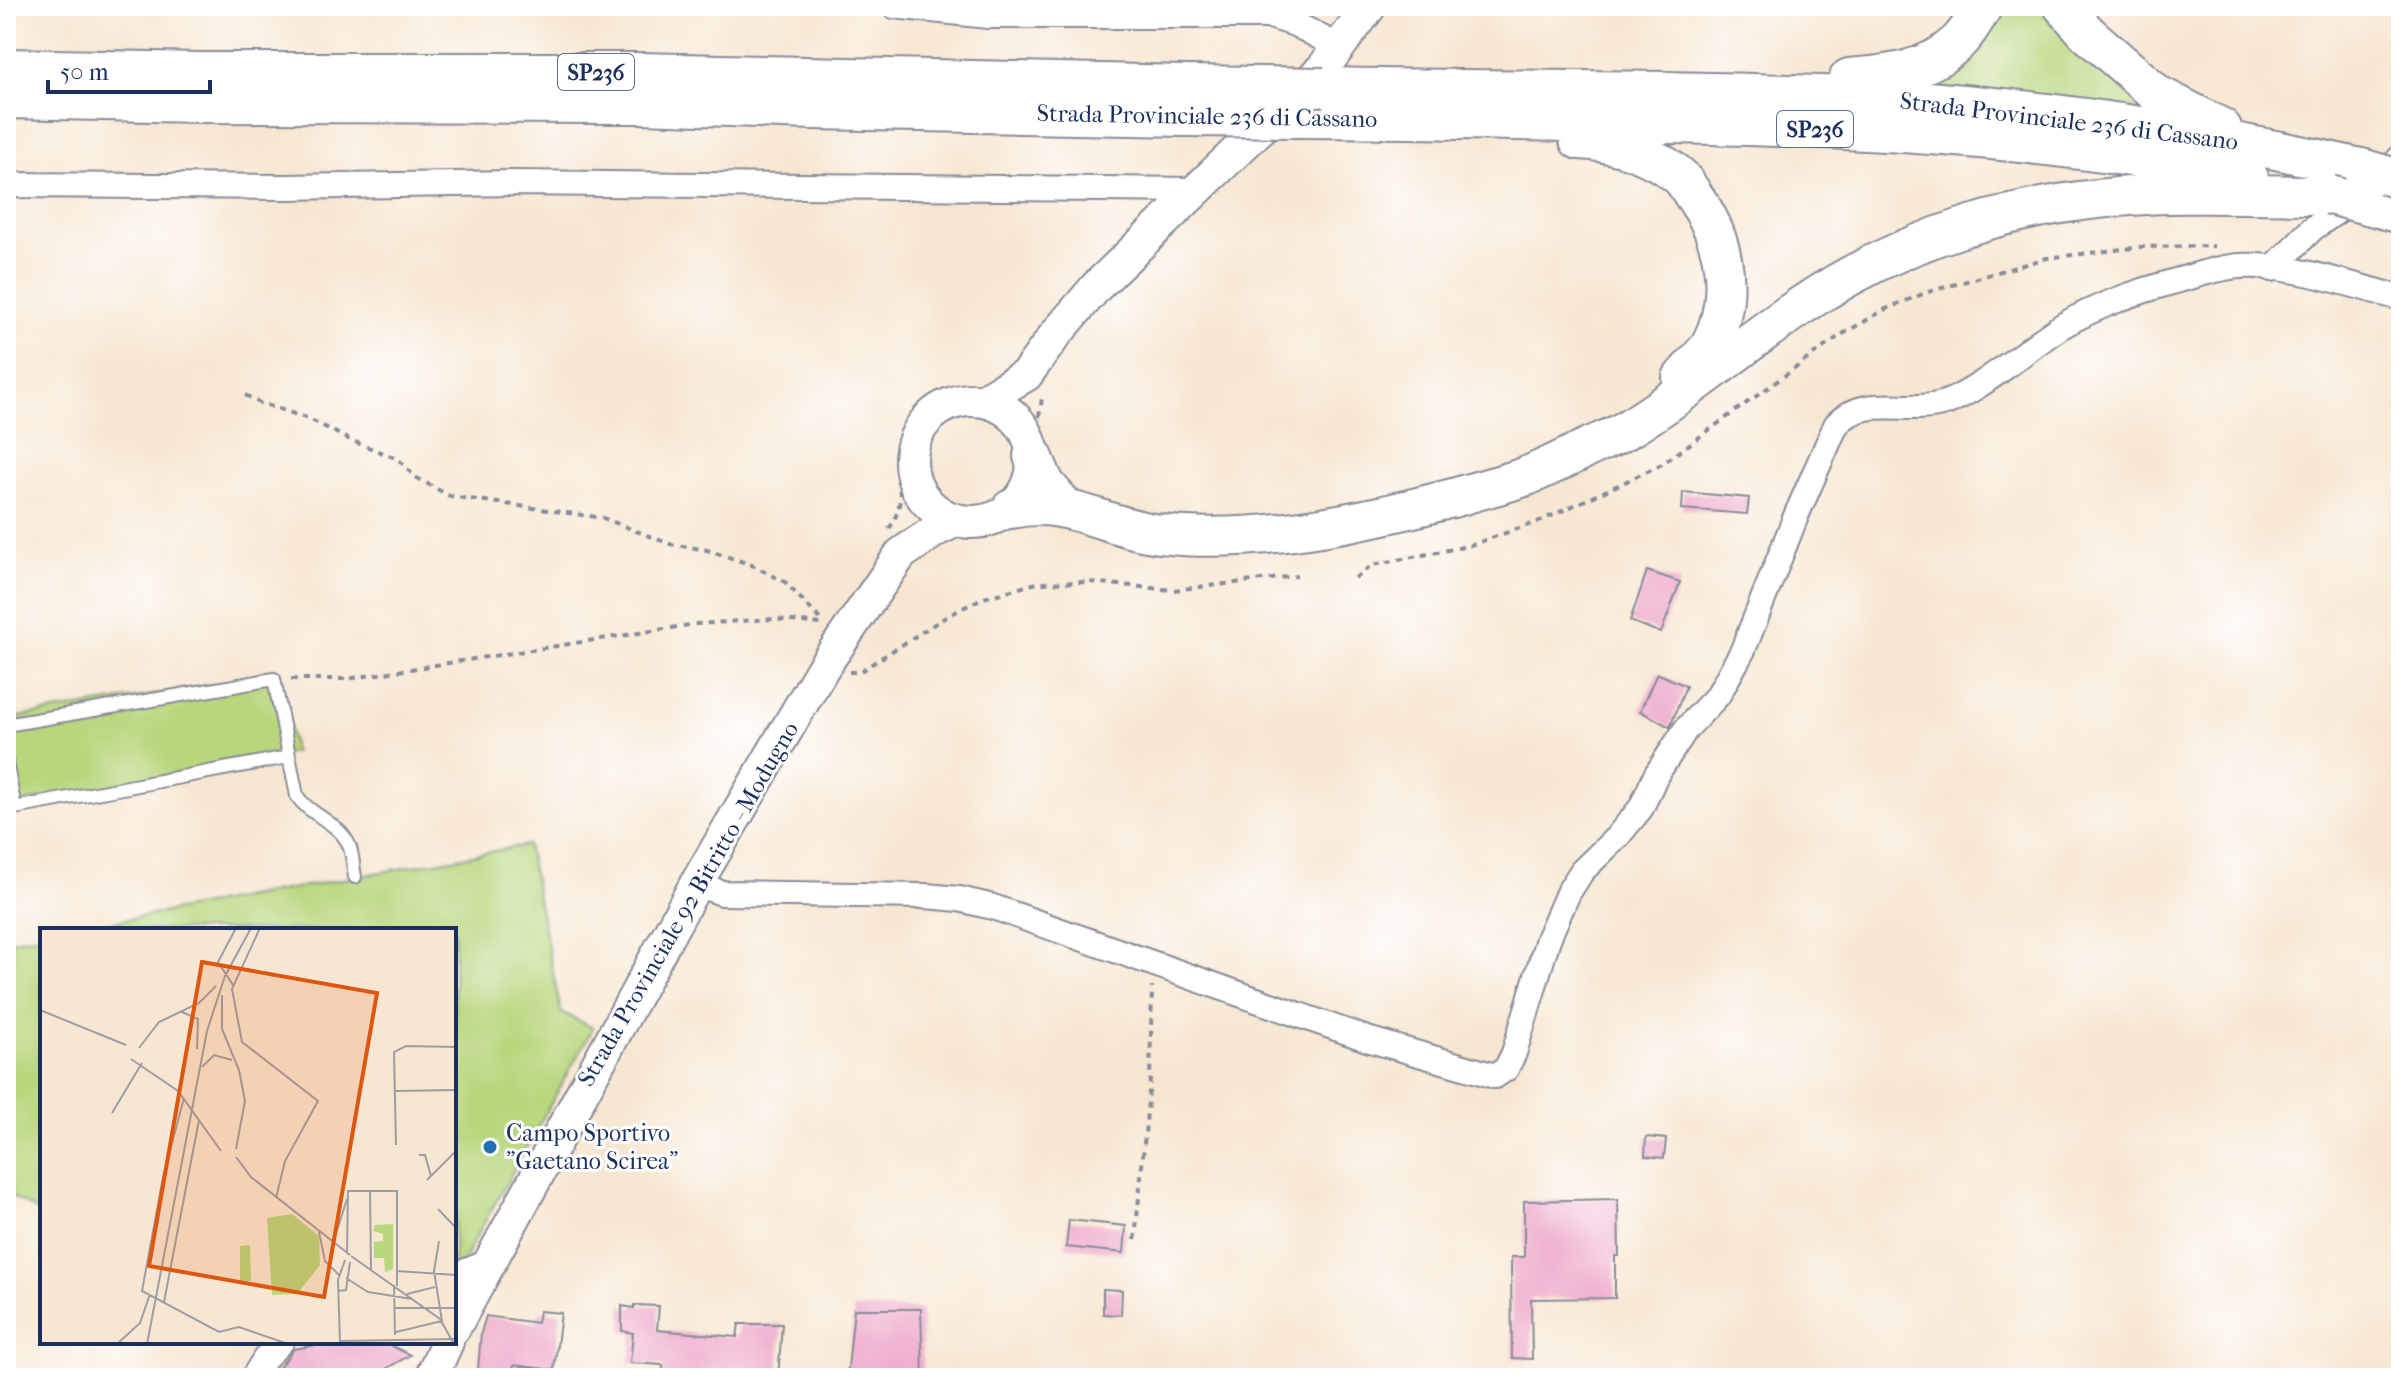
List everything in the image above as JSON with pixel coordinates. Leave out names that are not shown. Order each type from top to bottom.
[{"type":"highway","points":[[1536,91],[1664,78],[1802,80],[1891,75],[1918,68],[1958,43],[1983,6]]},
{"type":"highway","points":[[2063,6],[2087,33],[2158,95],[2221,127],[2241,141]]},
{"type":"highway","name":"Strada Provinciale 236 di Cassano","points":[[6,68],[200,72],[641,72],[1186,101],[1295,118],[1680,124],[1881,131],[1988,139],[2379,185]]},
{"type":"highway","name":"Strada Provinciale 236 di Cassano","points":[[6,99],[200,103],[641,104],[813,110],[1186,101],[1324,87],[1681,91],[1883,98],[2006,108],[2241,141],[2379,185]]},
{"type":"highway","points":[[1295,118],[1426,137],[1596,141],[1628,148],[1680,176],[1708,216],[1723,259],[1725,301],[1710,345],[1681,380],[1628,429]]},
{"type":"highway","points":[[1011,509],[1041,504],[1064,506],[1129,529],[1163,535],[1212,536],[1284,531],[1392,514],[1527,476],[1628,429],[1799,307],[1851,275],[1918,244],[1974,225],[2034,209],[2096,199],[2379,185]]},
{"type":"highway","points":[[1029,442],[1045,484],[1064,506]]},
{"type":"main road","points":[[983,400],[1026,375],[1097,286],[1323,68],[1370,6]]},
{"type":"main road","points":[[912,479],[922,497],[937,512],[955,521],[975,523],[994,519],[1011,509],[1024,494],[1032,476],[1022,402],[1026,375]]},
{"type":"main road","points":[[901,554],[913,506],[910,458],[914,437],[925,420],[942,406],[961,400],[983,400],[999,405],[1013,415],[1029,442]]},
{"type":"main road","points":[[901,554],[955,521]]},
{"type":"main road","name":"Strada Provinciale 92 Bitritto - Modugno","points":[[456,1324],[696,884],[824,666],[901,554]]},
{"type":"main road","points":[[431,1378],[446,1344]]},
{"type":"street","points":[[894,6],[1002,17],[1270,16],[1295,24],[1339,47]]},
{"type":"street","points":[[6,185],[286,187],[512,183],[1195,190]]},
{"type":"street","points":[[2272,269],[2312,229],[2374,185],[2379,185]]},
{"type":"street","points":[[696,884],[722,893],[926,896],[993,907],[1367,1039],[1495,1076],[1506,1069],[1514,1053],[1548,939],[1568,893],[1582,871],[1641,808],[1656,775],[1686,729],[1718,695],[1743,650],[1796,516],[1836,425],[1846,413],[1869,406],[1905,408],[1944,403],[1970,390],[2064,325],[2110,301],[2207,272],[2241,266],[2306,273],[2401,298]]},
{"type":"street","points":[[456,1275],[488,1262]]},
{"type":"street","points":[[253,1378],[266,1357],[279,1344]]},
{"type":"lane","points":[[6,725],[274,679],[297,796],[303,805],[337,828],[348,844],[355,877]]},
{"type":"lane","points":[[6,761],[15,808],[288,757]]},
{"type":"path","points":[[1355,578],[1373,565],[1468,546],[1540,521],[1662,464],[1841,335],[1886,309],[1928,292],[1978,276],[2076,254],[2141,247],[2227,246]]},
{"type":"path","points":[[245,395],[307,418],[398,459],[415,477],[450,496],[603,518],[670,544],[707,550],[752,565],[785,582],[827,626],[810,621],[773,619],[696,624],[347,679],[274,679]]},
{"type":"path","points":[[824,666],[841,672],[859,672],[980,599],[1037,583],[1089,582],[1173,590],[1297,576]]},
{"type":"path","points":[[1135,1240],[1150,1080],[1153,964]]},
{"type":"green space","points":[[1989,6],[2047,6],[2153,111],[1929,87],[1930,74]]},
{"type":"green space","points":[[279,674],[294,752],[20,803],[6,734],[6,719]]},
{"type":"green space","name":"Campo Sportivo \"Gaetano Scirea\"","points":[[527,845],[561,1012],[593,1028],[460,1266],[456,1268],[456,928],[81,928]]},
{"type":"green space","points":[[40,935],[40,1213],[6,1193],[6,950],[13,940]]},
{"type":"building","points":[[1683,492],[1749,498],[1747,514],[1682,509]]},
{"type":"building","points":[[1647,571],[1680,582],[1661,633],[1630,621]]},
{"type":"building","points":[[1657,673],[1686,686],[1670,727],[1640,711]]},
{"type":"building","points":[[1646,1137],[1666,1139],[1664,1158],[1645,1156]]},
{"type":"building","points":[[1618,1199],[1619,1256],[1615,1256],[1615,1298],[1531,1299],[1532,1359],[1512,1358],[1511,1257],[1524,1257],[1524,1201]]},
{"type":"building","points":[[1069,1220],[1126,1226],[1124,1253],[1066,1247]]},
{"type":"building","points":[[1103,1289],[1122,1290],[1121,1315],[1103,1314]]},
{"type":"building","points":[[634,1305],[659,1306],[657,1330],[737,1337],[739,1324],[782,1324],[778,1378],[662,1378],[663,1365],[630,1363],[633,1333],[622,1331],[622,1306],[634,1308]]},
{"type":"building","points":[[854,1309],[921,1309],[923,1378],[847,1378]]},
{"type":"building","points":[[539,1311],[561,1313],[554,1370],[514,1365],[512,1374],[478,1370],[481,1333],[486,1316],[537,1323]]},
{"type":"building","points":[[323,1344],[388,1344],[410,1355],[369,1378],[271,1378],[294,1349]]},
{"type":"place","name":"Campo Sportivo \"Gaetano Scirea\"","points":[[490,1147]]}]
